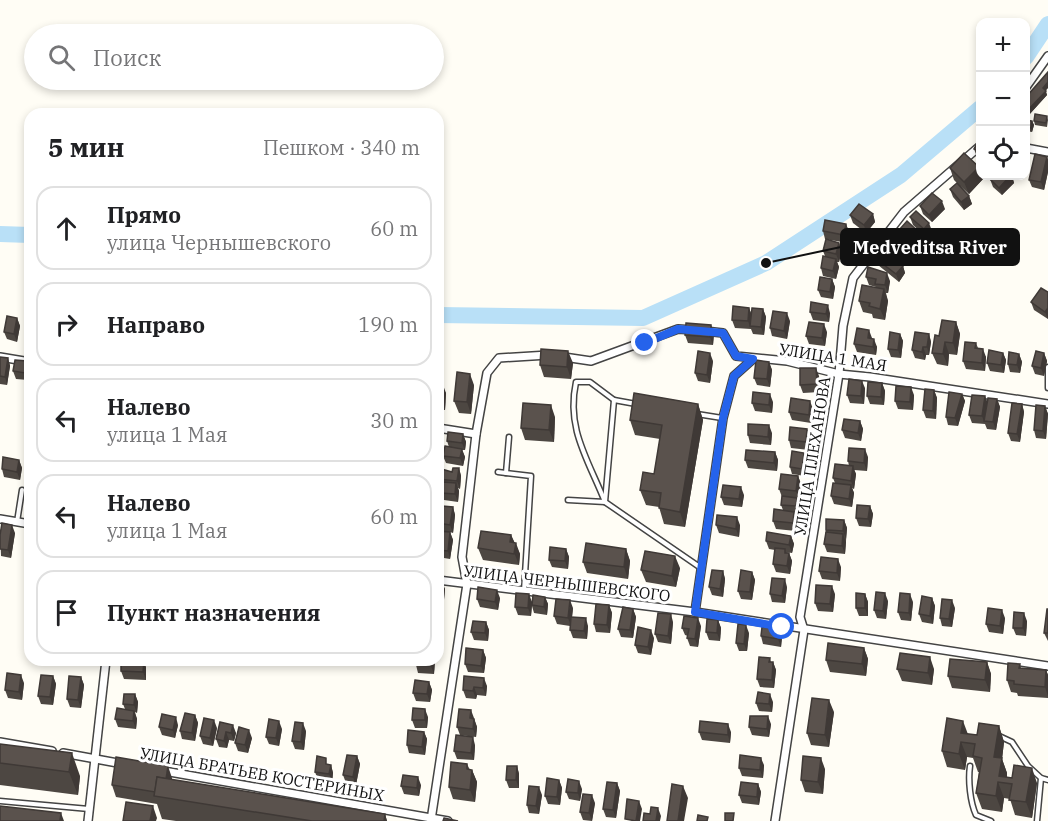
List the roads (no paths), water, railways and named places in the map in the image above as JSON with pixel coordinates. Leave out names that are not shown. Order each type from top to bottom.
[{"type":"street","points":[[1030,81],[1048,56]]},
{"type":"street","points":[[1030,148],[1048,152]]},
{"type":"street","name":"УЛИЦА ПЛЕХАНОВА","points":[[775,821],[804,630],[800,617],[839,374],[843,326],[853,278],[904,212],[976,151]]},
{"type":"street","name":"УЛИЦА 1 МАЯ","points":[[476,434],[487,374],[499,358],[551,355],[591,361],[678,329],[723,333],[736,356],[787,361],[839,374],[870,376],[1048,404]]},
{"type":"street","points":[[0,357],[24,361]]},
{"type":"street","points":[[695,612],[723,418],[734,376],[753,359]]},
{"type":"street","points":[[431,820],[467,584],[462,557],[476,434],[444,429]]},
{"type":"street","points":[[0,519],[24,523]]},
{"type":"street","name":"УЛИЦА ЧЕРНЫШЕВСКОГО","points":[[444,581],[695,612],[1048,666]]},
{"type":"street","points":[[88,821],[105,666]]},
{"type":"street","name":"УЛИЦА БРАТЬЕВ КОСТЕРИНЫХ","points":[[0,742],[129,765]]},
{"type":"street","name":"УЛИЦА БРАТЬЕВ КОСТЕРИНЫХ","points":[[153,769],[431,820],[448,821]]},
{"type":"lane","points":[[1048,367],[1048,388]]},
{"type":"lane","points":[[605,502],[574,430],[572,404],[576,382],[590,382],[614,400],[646,405]]},
{"type":"lane","points":[[605,502],[614,400]]},
{"type":"lane","points":[[690,412],[723,418]]},
{"type":"lane","points":[[506,473],[509,436]]},
{"type":"lane","points":[[498,472],[531,476],[524,592]]},
{"type":"lane","points":[[17,522],[22,490]]},
{"type":"lane","points":[[568,500],[605,502],[702,569]]},
{"type":"lane","points":[[996,736],[1006,737],[1012,742],[1028,766],[1041,778],[1048,780]]},
{"type":"lane","points":[[970,766],[968,777],[972,807],[976,815],[990,821]]},
{"type":"lane","points":[[1037,821],[1041,778]]},
{"type":"lane","points":[[0,801],[89,809]]},
{"type":"waterway","points":[[1030,51],[1048,24]]},
{"type":"waterway","points":[[444,315],[643,318],[766,263],[901,175],[976,111]]},
{"type":"waterway","points":[[0,234],[24,235]]},
{"type":"place","name":"Medveditsa River","points":[[766,263]]}]
